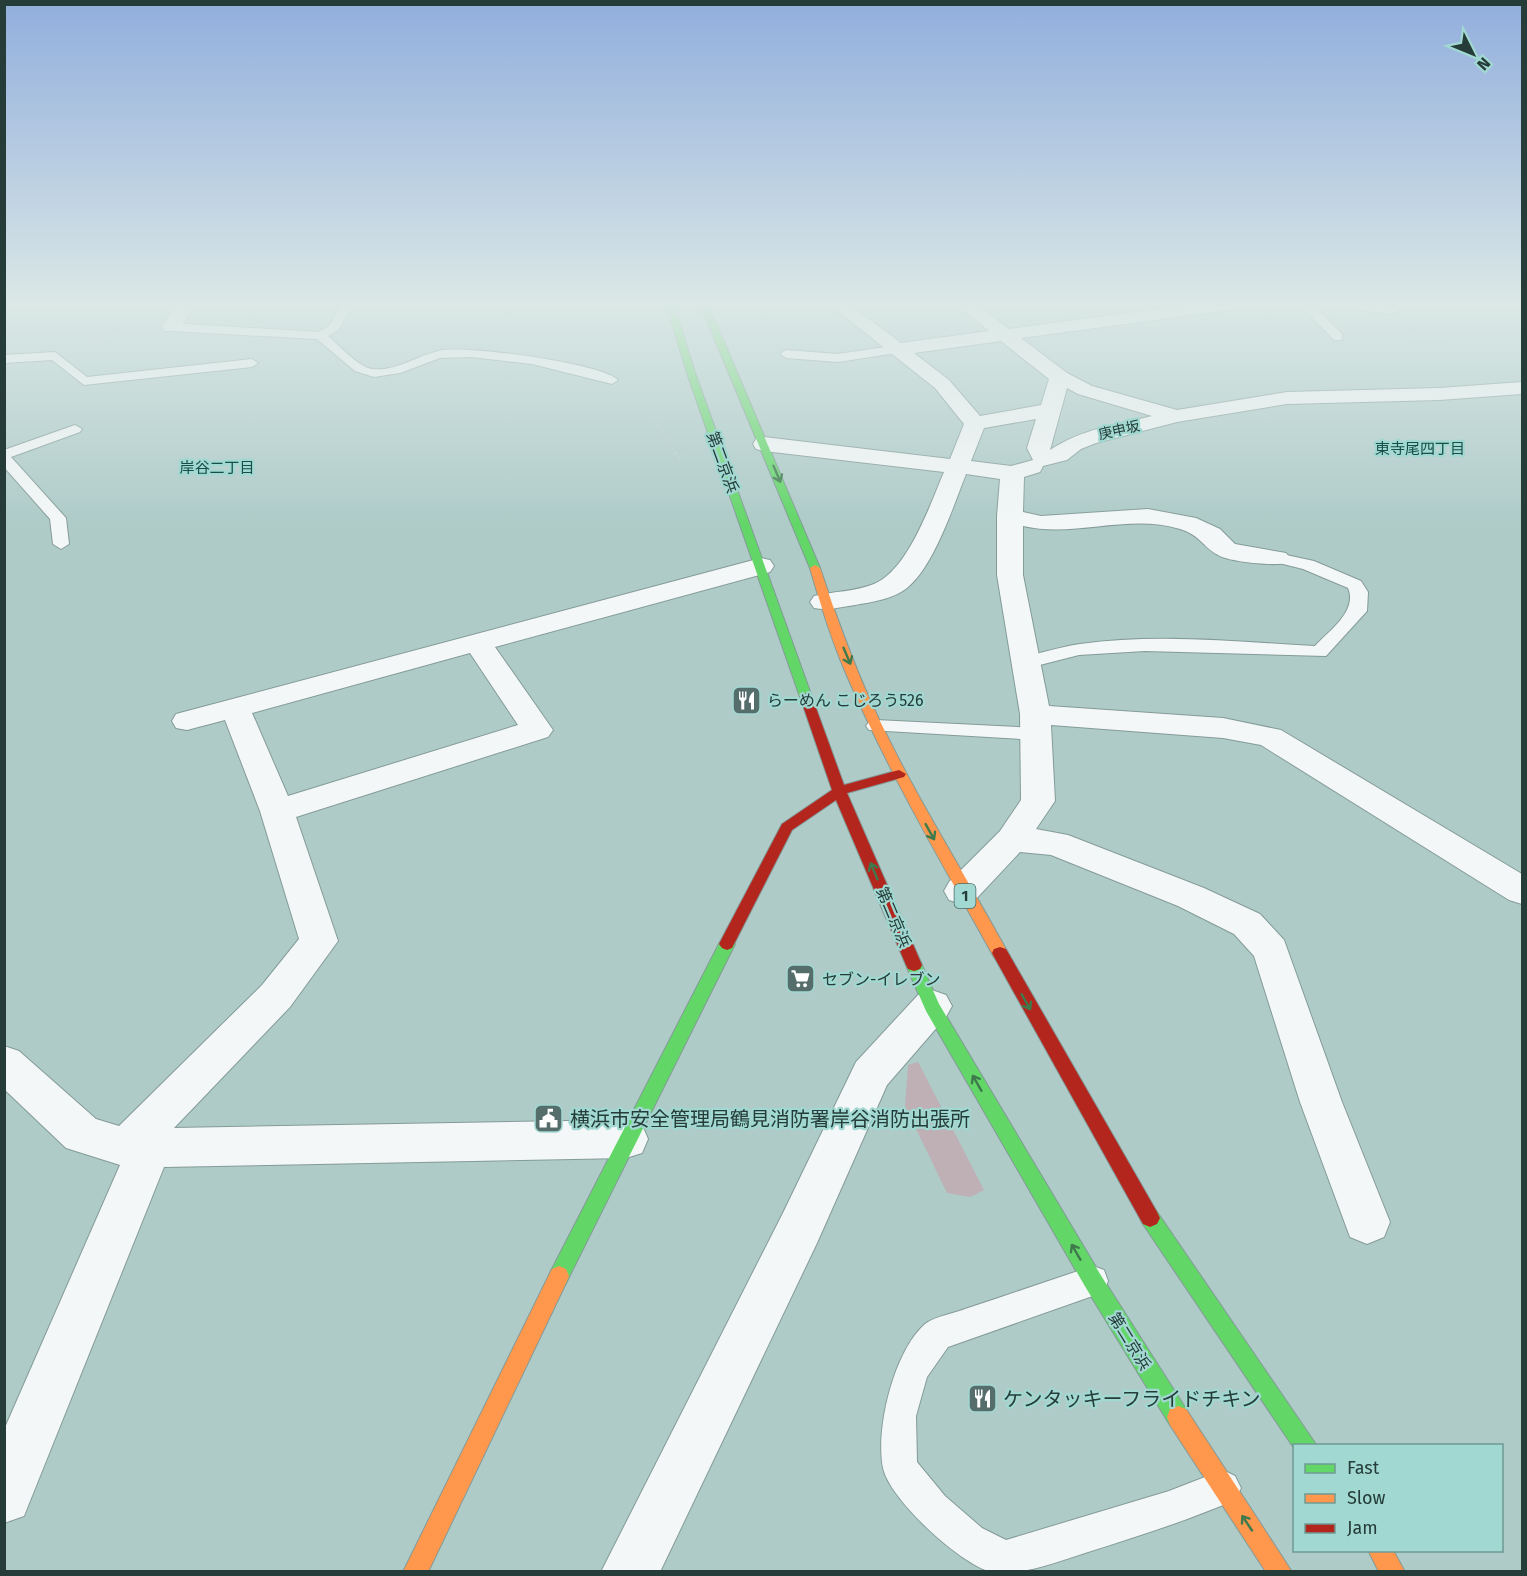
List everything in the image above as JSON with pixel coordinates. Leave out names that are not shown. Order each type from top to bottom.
[{"type":"main road","name":"第二京浜","points":[[693,378],[839,791],[932,1006],[1093,1281],[1222,1488],[1280,1572]]},
{"type":"main road","name":"1","points":[[736,378],[811,555],[824,602],[876,726],[899,774],[1145,1211],[1305,1444]]},
{"type":"main road","points":[[415,1572],[626,1138],[787,826],[839,791],[899,774]]},
{"type":"main road","points":[[1380,1552],[1393,1572]]},
{"type":"street","points":[[934,378],[975,423]]},
{"type":"street","points":[[1042,459],[1038,448],[1060,378]]},
{"type":"street","points":[[1061,378],[1085,390],[1177,416]]},
{"type":"street","name":"庚申坂","points":[[1012,473],[1038,465],[1042,459],[1059,455],[1073,444],[1088,438],[1177,416],[1287,398],[1439,394],[1522,388]]},
{"type":"street","points":[[975,423],[1050,410]]},
{"type":"street","points":[[824,602],[881,591],[901,581],[912,566],[959,465],[975,423]]},
{"type":"street","points":[[764,444],[1012,473],[1009,516],[1010,575],[1036,724],[1038,801],[1012,839],[963,891]]},
{"type":"street","points":[[1009,516],[1041,522],[1148,516],[1187,523],[1211,534],[1227,550],[1277,558]]},
{"type":"street","points":[[187,721],[761,566]]},
{"type":"street","points":[[278,811],[537,730],[477,642]]},
{"type":"street","points":[[4,1496],[137,1149],[276,996],[319,941],[278,811],[235,708]]},
{"type":"street","points":[[1036,724],[1223,728],[1270,736],[1502,876],[1522,891]]},
{"type":"street","points":[[1012,839],[1056,843],[1191,897],[1247,924],[1271,950],[1321,1102],[1367,1222]]},
{"type":"street","points":[[630,1572],[800,1228],[871,1074],[932,1006]]},
{"type":"street","points":[[4,1063],[82,1134],[137,1149],[626,1138]]},
{"type":"lane","points":[[80,378],[84,381],[116,378]]},
{"type":"lane","points":[[602,378],[612,380]]},
{"type":"lane","points":[[61,544],[58,518],[4,456],[75,429]]},
{"type":"lane","points":[[1024,663],[1085,649],[1145,645],[1194,644],[1320,652],[1358,611],[1359,592],[1355,585],[1308,565],[1277,558]]},
{"type":"lane","points":[[876,726],[1036,724]]},
{"type":"lane","points":[[1093,1281],[937,1335],[913,1369],[899,1416],[900,1468],[932,1509],[969,1541],[1005,1559],[1169,1509],[1222,1488]]},
{"type":"path","points":[[656,422],[677,456],[690,462]]},
{"type":"shaded area","points":[[918,1062],[984,1190],[970,1197],[947,1193],[905,1106],[908,1065]]},
{"type":"traffic: fast","points":[[693,378],[806,697]]},
{"type":"traffic: fast","points":[[735,378],[815,568]]},
{"type":"traffic: fast","points":[[559,1276],[727,944]]},
{"type":"traffic: fast","points":[[914,965],[932,1006],[1093,1281],[1178,1417]]},
{"type":"traffic: fast","points":[[1150,1218],[1305,1444]]},
{"type":"traffic: slow","points":[[815,568],[831,619],[872,718],[921,813],[1000,953]]},
{"type":"traffic: slow","points":[[415,1572],[559,1276]]},
{"type":"traffic: slow","points":[[1178,1417],[1280,1572]]},
{"type":"traffic: slow","points":[[1380,1552],[1393,1572]]},
{"type":"traffic: jam","points":[[806,697],[839,791],[914,965]]},
{"type":"traffic: jam","points":[[727,944],[787,827],[839,791],[899,774]]},
{"type":"traffic: jam","points":[[1000,953],[1150,1218]]},
{"type":"place","name":"らーめん こじろう526","points":[[746,700]]},
{"type":"place","name":"セブン-イレブン","points":[[801,979]]},
{"type":"place","name":"横浜市安全管理局鶴見消防署岸谷消防出張所","points":[[549,1119]]},
{"type":"place","name":"ケンタッキーフライドチキン","points":[[982,1399]]},
{"type":"district","name":"東寺尾四丁目","points":[[1420,449]]},
{"type":"district","name":"岸谷二丁目","points":[[217,468]]}]
